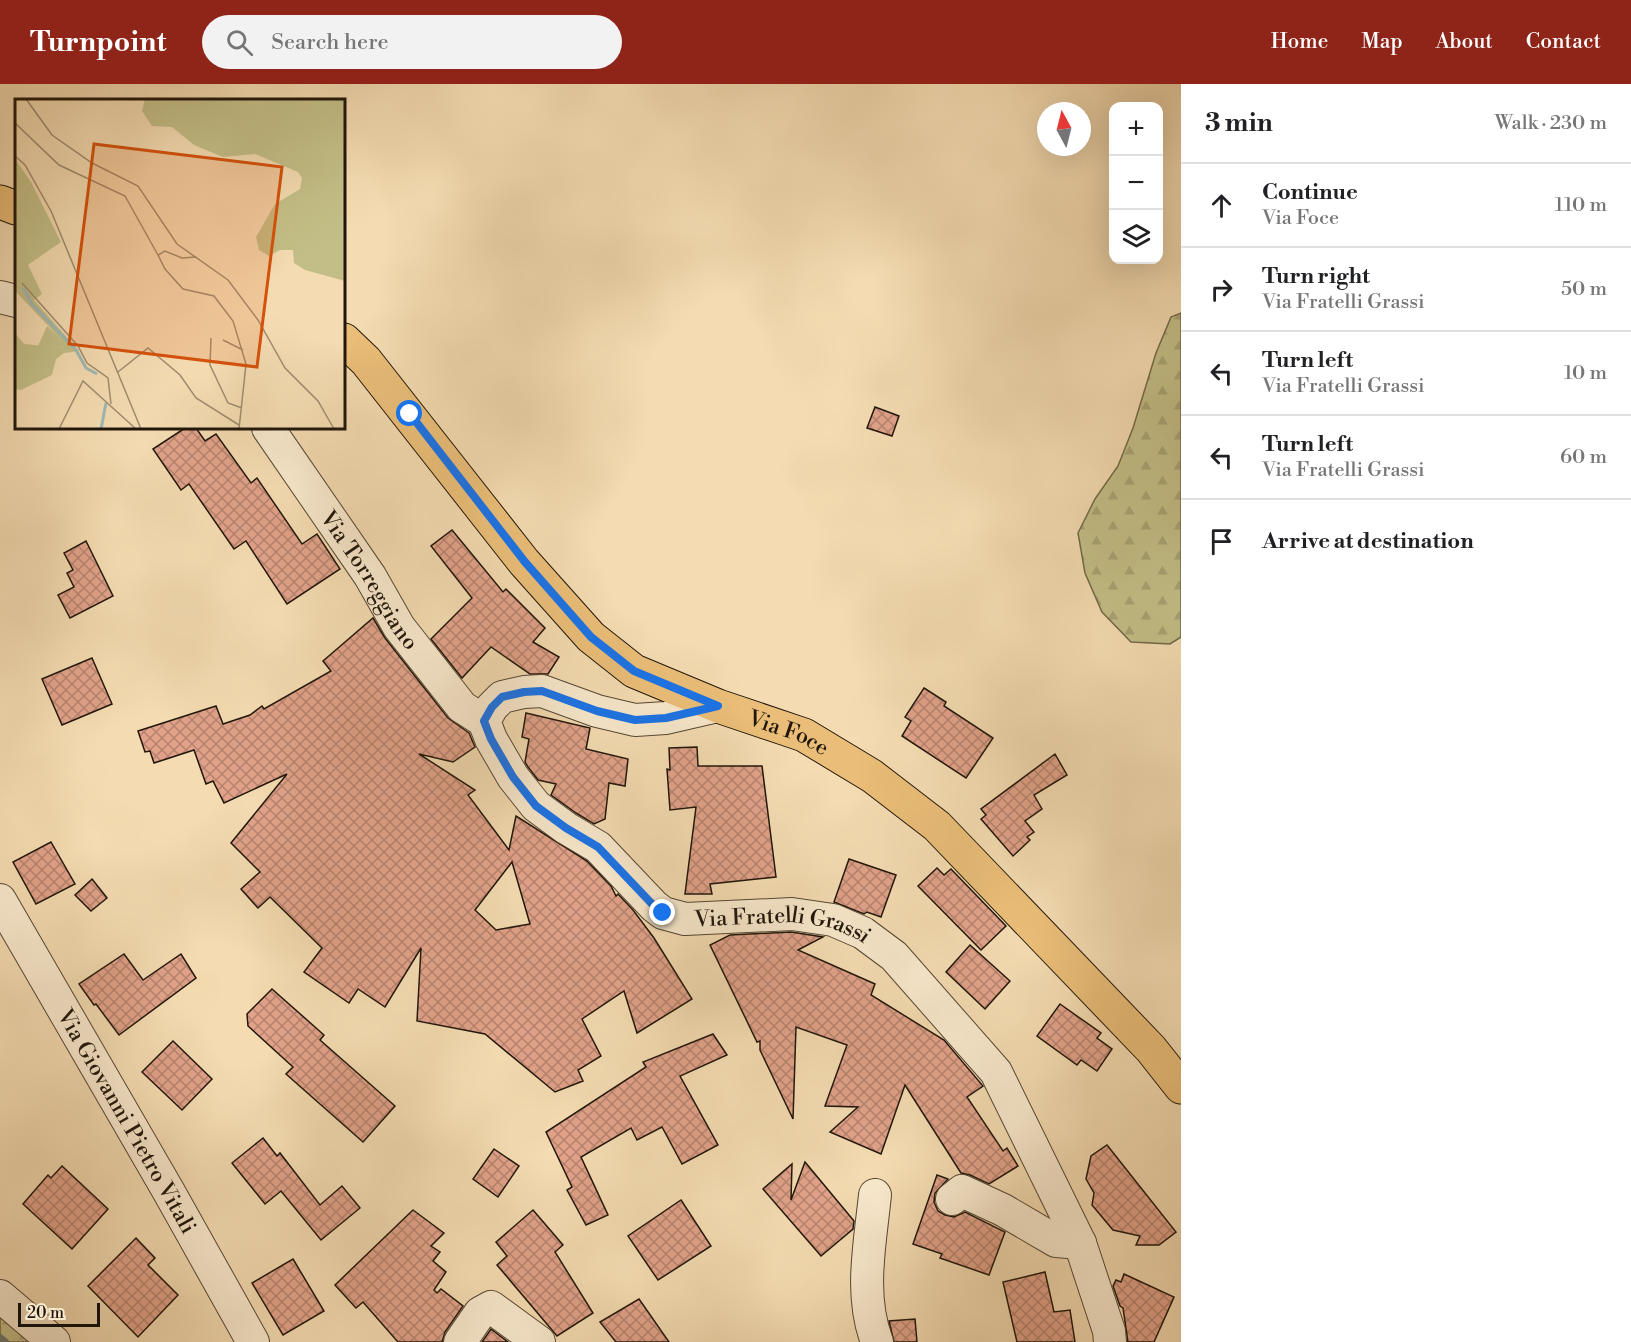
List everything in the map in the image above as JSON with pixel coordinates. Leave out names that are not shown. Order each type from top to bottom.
[{"type":"main road","points":[[0,202],[15,208]]},
{"type":"main road","name":"Via Foce","points":[[345,341],[366,361],[525,562],[591,637],[634,671],[718,706],[804,735],[872,776],[937,826],[1151,1049],[1181,1087]]},
{"type":"street","points":[[0,297],[15,301]]},
{"type":"street","name":"Via Torreggiano","points":[[269,429],[370,576],[399,627],[462,707],[484,721]]},
{"type":"street","points":[[484,721],[492,707],[502,697],[524,692],[542,691],[597,711],[635,720],[666,718],[718,706]]},
{"type":"street","name":"Via Fratelli Grassi","points":[[484,721],[491,739],[513,777],[536,806],[566,828],[598,847],[663,913],[685,919],[792,914],[834,920],[863,933],[894,956],[996,1072],[1080,1243],[1109,1330],[1110,1342]]},
{"type":"street","name":"Via Giovanni Pietro Vitali","points":[[0,900],[253,1342]]},
{"type":"street","points":[[951,1199],[962,1191],[1003,1210],[1056,1241],[1080,1243]]},
{"type":"street","points":[[875,1195],[867,1299],[877,1342]]},
{"type":"street","points":[[0,1296],[54,1342]]},
{"type":"street","points":[[460,1342],[480,1313],[491,1307],[539,1342]]},
{"type":"green space","points":[[1181,313],[1181,637],[1170,644],[1131,642],[1102,612],[1085,573],[1078,533],[1095,499],[1118,466],[1133,428],[1156,353],[1171,317]]},
{"type":"green space","points":[[0,1314],[33,1342],[0,1342]]},
{"type":"building","points":[[875,407],[899,416],[892,436],[867,428]]},
{"type":"building","points":[[183,429],[197,429],[205,441],[216,434],[251,483],[257,478],[302,544],[317,534],[340,569],[287,604],[246,541],[234,549],[189,484],[181,490],[153,449]]},
{"type":"building","points":[[452,530],[503,592],[506,589],[545,628],[533,642],[559,657],[548,674],[530,674],[491,647],[462,678],[431,639],[472,598],[431,546]]},
{"type":"building","points":[[86,541],[113,596],[70,618],[58,595],[74,587],[67,573],[73,570],[64,553]]},
{"type":"building","points":[[373,618],[385,638],[448,718],[469,733],[475,747],[453,762],[419,754],[475,790],[468,795],[509,850],[516,816],[587,861],[611,886],[616,896],[618,894],[633,910],[654,938],[692,999],[637,1033],[624,991],[582,1019],[601,1056],[578,1070],[583,1081],[555,1092],[485,1034],[417,1021],[421,948],[385,1007],[358,989],[349,1003],[304,972],[322,948],[270,897],[258,908],[241,889],[260,872],[231,843],[287,774],[224,803],[213,781],[206,784],[194,750],[154,763],[150,751],[145,752],[138,731],[216,706],[223,724],[250,715],[262,706],[264,709],[331,671],[323,661]],"holes":[[[512,862],[530,924],[496,930],[475,910]]]},
{"type":"building","points":[[92,658],[112,704],[62,725],[42,679]]},
{"type":"building","points":[[924,688],[946,702],[944,706],[993,738],[966,778],[902,736],[911,721],[905,717]]},
{"type":"building","points":[[526,713],[590,728],[586,749],[628,759],[625,786],[609,783],[605,819],[594,824],[576,813],[551,795],[556,784],[538,780],[528,767],[525,762],[529,739],[522,737]]},
{"type":"building","points":[[697,747],[698,766],[762,766],[776,877],[710,884],[712,894],[685,894],[696,807],[670,810],[667,769],[670,770],[669,748]]},
{"type":"building","points":[[1055,754],[1067,775],[1034,795],[1042,809],[1025,821],[1034,832],[1027,837],[1030,840],[1013,856],[981,819],[986,815],[981,809]]},
{"type":"building","points":[[51,842],[75,884],[36,904],[13,862]]},
{"type":"building","points":[[849,859],[896,875],[881,917],[867,912],[864,914],[834,902]]},
{"type":"building","points":[[937,868],[944,875],[951,869],[1006,926],[981,950],[918,886]]},
{"type":"building","points":[[92,879],[107,898],[91,911],[75,895]]},
{"type":"building","points":[[791,932],[823,937],[798,950],[875,984],[871,995],[944,1040],[983,1086],[967,1097],[1003,1151],[1007,1148],[1018,1166],[989,1184],[961,1173],[905,1085],[881,1154],[830,1132],[858,1107],[825,1106],[847,1045],[796,1027],[793,1119],[760,1050],[760,1041],[757,1042],[710,945],[730,935]]},
{"type":"building","points":[[970,945],[1010,981],[985,1009],[946,972]]},
{"type":"building","points":[[124,954],[143,980],[181,954],[196,978],[119,1035],[79,984]]},
{"type":"building","points":[[272,989],[324,1035],[320,1040],[395,1106],[363,1142],[286,1074],[293,1067],[248,1026],[247,1014]]},
{"type":"building","points":[[1060,1004],[1101,1033],[1097,1038],[1112,1049],[1097,1071],[1081,1060],[1077,1065],[1037,1036]]},
{"type":"building","points":[[713,1034],[727,1055],[680,1076],[718,1145],[682,1164],[662,1127],[637,1140],[631,1128],[581,1157],[608,1215],[586,1225],[567,1190],[572,1187],[546,1132],[646,1067],[643,1062]]},
{"type":"building","points":[[173,1041],[212,1079],[182,1110],[142,1072]]},
{"type":"building","points":[[263,1138],[277,1156],[280,1153],[320,1205],[342,1186],[360,1208],[321,1240],[281,1191],[265,1204],[232,1163]]},
{"type":"building","points":[[1107,1145],[1176,1232],[1159,1245],[1136,1245],[1140,1236],[1113,1230],[1092,1205],[1094,1193],[1086,1179],[1091,1156]]},
{"type":"building","points":[[494,1149],[519,1166],[498,1197],[473,1179]]},
{"type":"building","points":[[805,1162],[854,1221],[853,1229],[821,1256],[763,1189],[792,1164],[791,1200]]},
{"type":"building","points":[[62,1166],[108,1209],[72,1249],[23,1204],[48,1175],[51,1178]]},
{"type":"building","points":[[937,1175],[948,1179],[935,1193],[934,1202],[938,1211],[954,1217],[965,1212],[1005,1232],[989,1275],[940,1258],[942,1254],[913,1244]]},
{"type":"building","points":[[681,1200],[711,1246],[658,1280],[628,1236]]},
{"type":"building","points":[[413,1210],[444,1233],[431,1246],[440,1252],[433,1261],[446,1272],[434,1290],[437,1293],[441,1289],[463,1306],[445,1332],[442,1342],[398,1342],[363,1302],[356,1308],[335,1285]]},
{"type":"building","points":[[533,1210],[563,1245],[555,1252],[593,1313],[557,1336],[497,1265],[507,1256],[496,1242]]},
{"type":"building","points":[[136,1238],[155,1258],[148,1265],[178,1295],[138,1337],[88,1286]]},
{"type":"building","points":[[293,1259],[324,1311],[283,1335],[252,1283]]},
{"type":"building","points":[[1045,1272],[1054,1312],[1070,1310],[1075,1342],[1017,1342],[1003,1282]]},
{"type":"building","points":[[1124,1274],[1174,1297],[1154,1342],[1128,1342],[1123,1308],[1120,1306],[1113,1286],[1116,1280],[1121,1282]]},
{"type":"building","points":[[639,1299],[669,1342],[616,1342],[600,1322]]},
{"type":"building","points":[[915,1319],[917,1342],[894,1342],[889,1321]]},
{"type":"building","points":[[491,1329],[508,1342],[482,1342]]},
{"type":"waterway","points":[[0,1338],[5,1342]]},
{"type":"route","points":[[410,414],[525,562],[591,637],[634,671],[718,706],[666,718],[635,720],[597,711],[542,691],[524,692],[502,697],[492,707],[484,721],[491,739],[513,777],[536,806],[566,828],[598,847],[663,913]]}]
